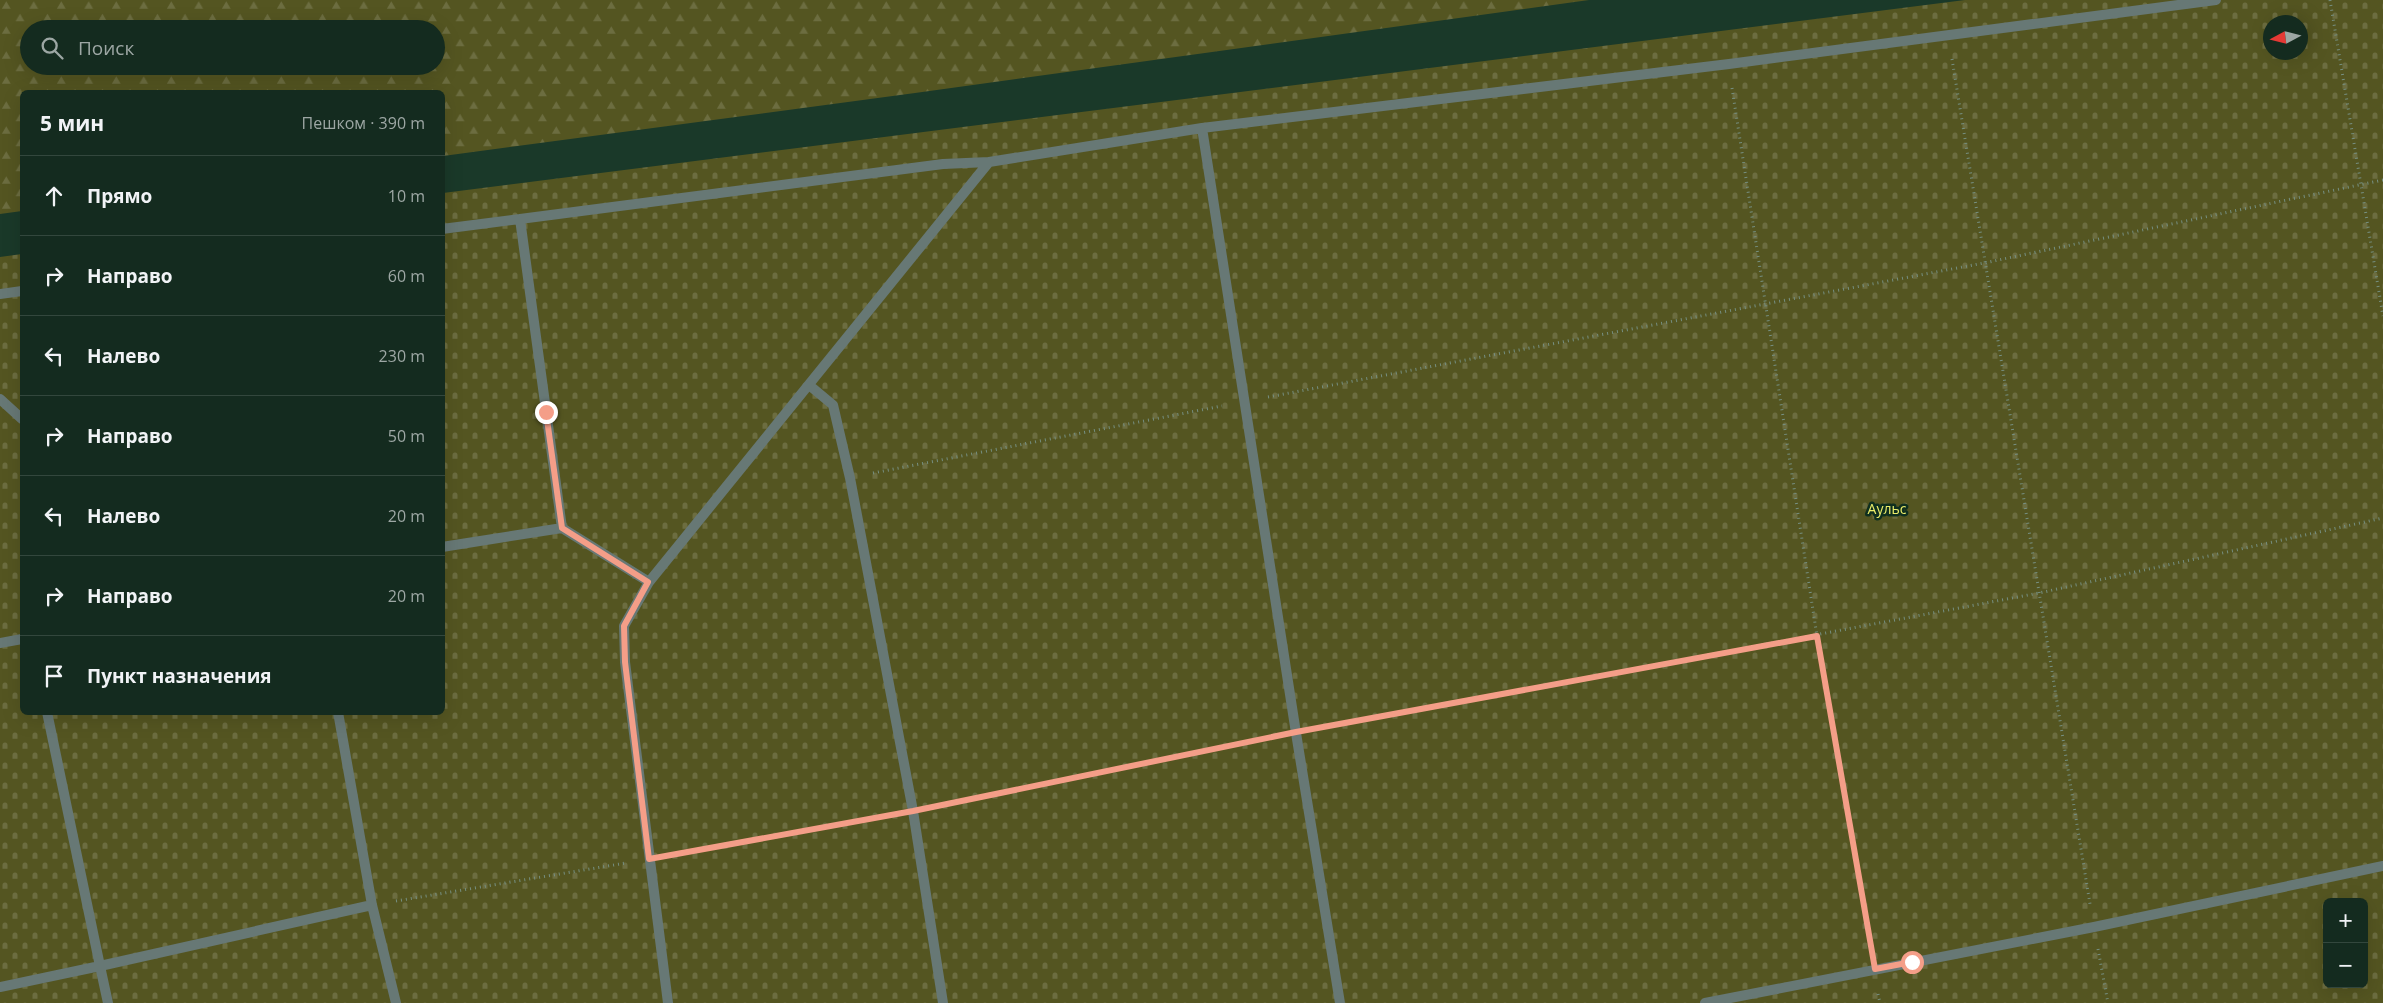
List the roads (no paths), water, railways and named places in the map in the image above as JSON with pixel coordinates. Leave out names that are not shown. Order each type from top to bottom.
[{"type":"lane","points":[[445,229],[943,164],[989,162],[1202,128],[1729,64],[2216,0]]},
{"type":"lane","points":[[1202,128],[1340,1003]]},
{"type":"lane","points":[[668,1003],[625,662],[624,626],[648,582],[989,162]]},
{"type":"lane","points":[[520,219],[562,528]]},
{"type":"lane","points":[[0,294],[20,291]]},
{"type":"lane","points":[[809,385],[833,405],[850,478],[913,811],[943,1003]]},
{"type":"lane","points":[[0,399],[20,417]]},
{"type":"lane","points":[[445,548],[562,528],[648,582]]},
{"type":"lane","points":[[0,644],[20,639]]},
{"type":"lane","points":[[48,715],[108,1003]]},
{"type":"lane","points":[[339,715],[372,905],[396,1003]]},
{"type":"lane","points":[[1705,1003],[2094,927],[2383,866]]},
{"type":"lane","points":[[0,987],[372,905]]},
{"type":"park label","name":"Аульс","points":[[1887,508]]}]
